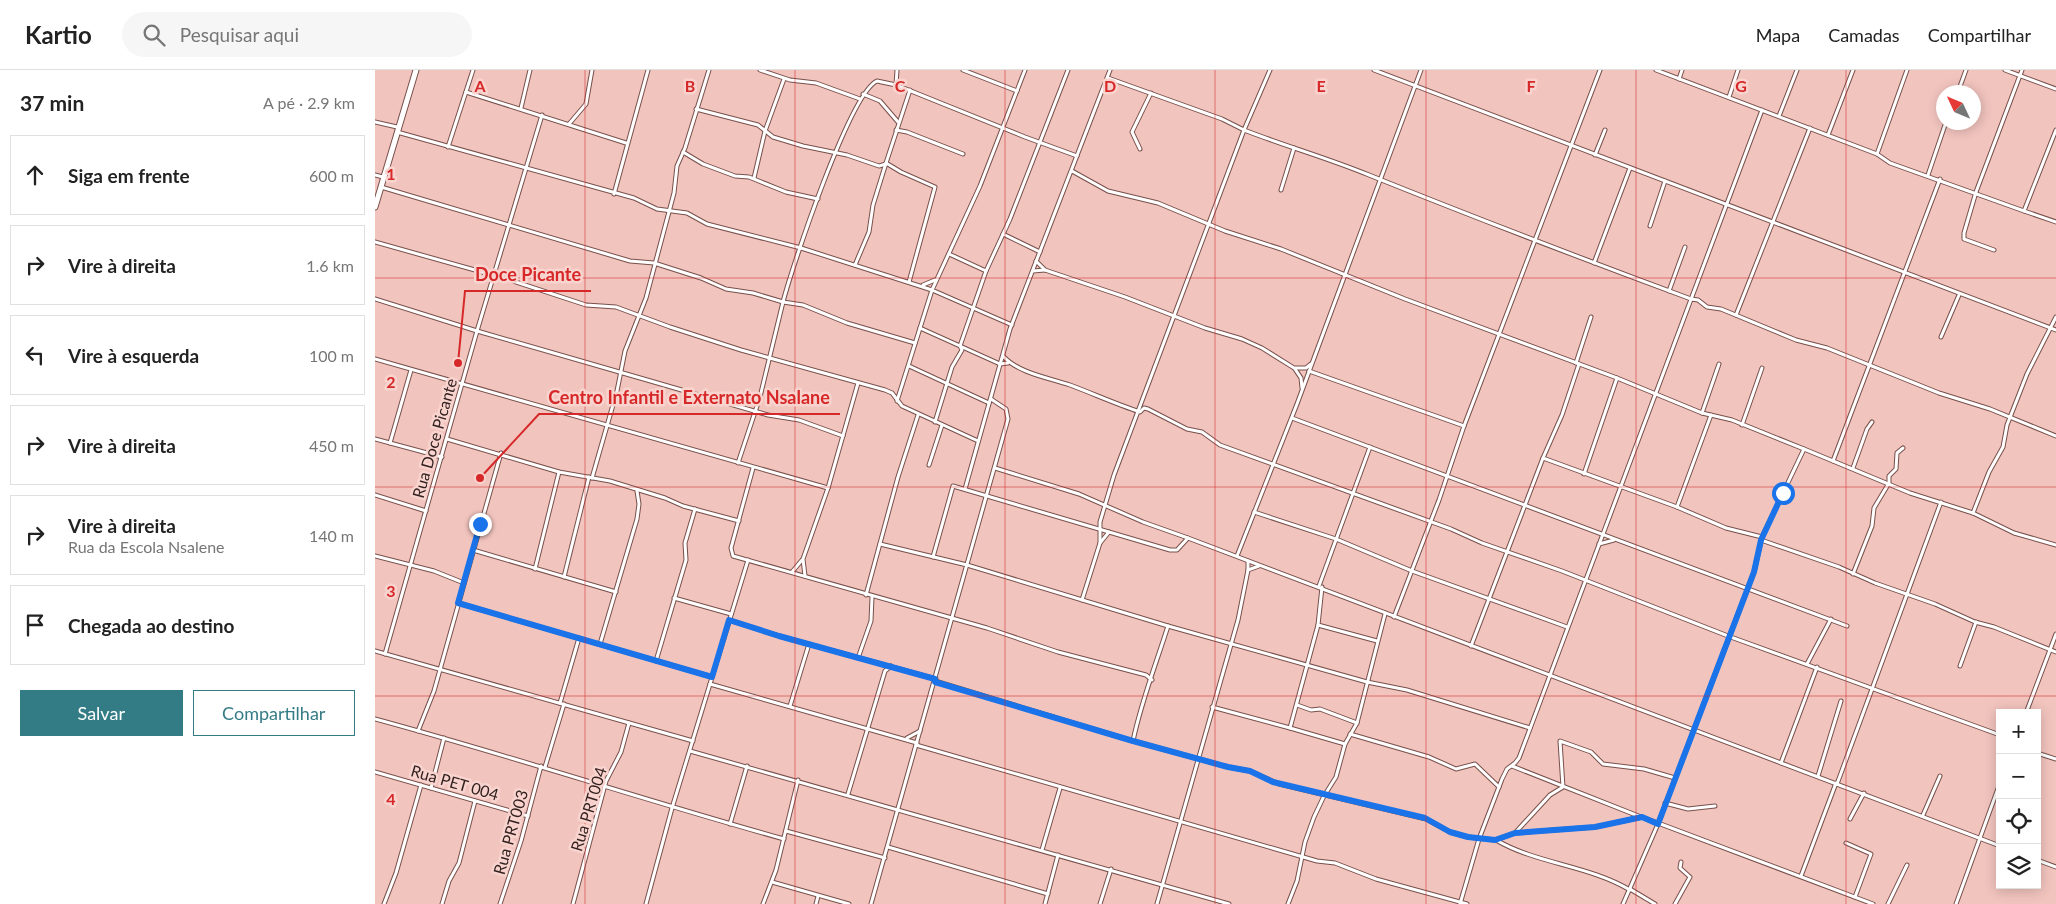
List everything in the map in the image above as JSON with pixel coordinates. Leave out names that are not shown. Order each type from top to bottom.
[{"type":"street","points":[[375,207],[416,70]]},
{"type":"street","points":[[448,146],[473,70]]},
{"type":"street","points":[[521,108],[531,70]]},
{"type":"street","points":[[569,124],[586,104],[592,70]]},
{"type":"street","points":[[614,194],[648,70]]},
{"type":"street","points":[[564,577],[621,372],[625,351],[639,317],[669,211],[677,166],[709,70]]},
{"type":"street","points":[[760,70],[784,78],[817,83],[860,99]]},
{"type":"street","points":[[896,85],[897,70]]},
{"type":"street","points":[[963,70],[1017,91]]},
{"type":"street","points":[[897,401],[932,290],[980,186],[1025,70]]},
{"type":"street","points":[[935,422],[952,367],[962,350],[960,346],[986,271],[1003,234],[1068,70]]},
{"type":"street","points":[[965,489],[1012,325],[1110,70]]},
{"type":"street","points":[[1082,600],[1100,543],[1099,529],[1105,506],[1173,316],[1244,130],[1270,70]]},
{"type":"street","points":[[1373,70],[2056,330]]},
{"type":"street","points":[[1237,556],[1292,418],[1421,70]]},
{"type":"street","points":[[1394,617],[1447,478],[1464,426],[1600,70]]},
{"type":"street","points":[[1656,70],[1877,154],[1890,163],[1940,179],[2056,222]]},
{"type":"street","points":[[1679,79],[1682,70]]},
{"type":"street","points":[[1729,97],[1738,70]]},
{"type":"street","points":[[1779,116],[1797,70]]},
{"type":"street","points":[[1828,135],[1853,70]]},
{"type":"street","points":[[1877,154],[1907,70]]},
{"type":"street","points":[[1961,85],[1966,70]]},
{"type":"street","points":[[2005,70],[2056,89]]},
{"type":"street","points":[[1994,250],[1964,238],[1965,225],[2022,70]]},
{"type":"street","points":[[754,178],[765,131],[784,78]]},
{"type":"street","points":[[1107,78],[1379,179],[1436,203],[1535,238],[1594,263],[1698,300],[1707,306],[1737,315],[2056,436]]},
{"type":"street","points":[[738,463],[754,410],[761,394],[783,302],[818,199],[835,154],[860,99],[877,81],[910,90],[1039,143],[1077,156]]},
{"type":"street","points":[[855,265],[869,232],[874,200],[910,90]]},
{"type":"street","points":[[466,92],[627,143]]},
{"type":"street","points":[[1140,149],[1132,132],[1151,93]]},
{"type":"street","points":[[863,94],[880,101],[899,122]]},
{"type":"street","points":[[696,109],[759,125],[773,137],[835,154],[847,155],[879,166],[885,165],[935,187],[909,282]]},
{"type":"street","points":[[1460,903],[1479,839],[1507,768],[1512,766],[1519,758],[1691,299],[1725,203],[1762,110]]},
{"type":"street","name":"Rua Doce Picante","points":[[385,654],[463,386],[477,331],[511,224],[542,115]]},
{"type":"street","points":[[375,122],[448,146],[614,194],[634,198],[653,208],[687,213],[707,224],[801,248],[909,282],[1012,325]]},
{"type":"street","points":[[1737,315],[1810,128]]},
{"type":"street","points":[[896,130],[907,132],[963,154]]},
{"type":"street","points":[[1595,155],[1605,130]]},
{"type":"street","points":[[1928,175],[1943,130]]},
{"type":"street","points":[[2025,211],[2056,130]]},
{"type":"street","points":[[1281,190],[1294,148]]},
{"type":"street","points":[[683,152],[703,164],[735,176],[754,178],[782,190],[818,199]]},
{"type":"street","points":[[879,166],[883,173]]},
{"type":"street","points":[[1594,263],[1630,168]]},
{"type":"street","points":[[1072,171],[1108,191],[1148,200],[1281,249],[1344,276],[1617,378],[1702,413],[1742,425],[1889,483],[1973,513],[2014,533],[2056,544]]},
{"type":"street","points":[[375,175],[383,177]]},
{"type":"street","points":[[1833,461],[1940,179]]},
{"type":"street","points":[[1650,226],[1665,181]]},
{"type":"street","points":[[381,187],[511,224],[630,261],[654,263],[701,278],[726,289],[753,293],[783,302],[803,305],[847,323],[915,342]]},
{"type":"street","points":[[1003,234],[1040,252]]},
{"type":"street","points":[[375,242],[586,305],[616,307],[639,317],[733,347],[889,391],[902,406],[918,415],[978,441]]},
{"type":"street","points":[[1669,291],[1685,247]]},
{"type":"street","points":[[949,254],[986,271]]},
{"type":"street","points":[[1036,261],[1045,270]]},
{"type":"street","points":[[1033,271],[1045,270],[1257,346],[1294,368],[1301,378],[1302,391]]},
{"type":"street","points":[[921,286],[936,280]]},
{"type":"street","points":[[1941,337],[1959,294]]},
{"type":"street","points":[[375,299],[477,331],[754,410],[799,420],[843,436]]},
{"type":"street","points":[[1471,646],[1524,506],[1562,415],[1591,317]]},
{"type":"street","points":[[1973,513],[1989,472],[2003,447],[2011,418],[2034,359],[2056,317]]},
{"type":"street","points":[[920,328],[1000,364],[1009,363],[1140,412]]},
{"type":"street","points":[[1003,356],[1009,363]]},
{"type":"street","points":[[375,359],[463,386],[828,488]]},
{"type":"street","points":[[1294,368],[1306,368],[1312,363]]},
{"type":"street","points":[[1702,413],[1719,364]]},
{"type":"street","points":[[871,904],[953,619],[1008,416],[1006,409],[909,366]]},
{"type":"street","points":[[1742,425],[1762,368]]},
{"type":"street","points":[[390,443],[411,370]]},
{"type":"street","points":[[1309,371],[1464,426]]},
{"type":"street","points":[[1584,474],[1617,378]]},
{"type":"street","points":[[792,572],[803,560],[828,488],[858,383]]},
{"type":"street","points":[[1140,412],[1143,408],[1148,409],[1187,429],[1203,432],[1220,445],[1352,495],[1451,529],[1506,552],[1562,571],[1584,582],[1728,636],[1996,734]]},
{"type":"street","points":[[866,595],[898,477],[918,415]]},
{"type":"street","points":[[1677,507],[1711,415]]},
{"type":"street","points":[[1292,418],[1447,478],[1603,534],[1847,626]]},
{"type":"street","points":[[1853,468],[1867,429],[1872,422]]},
{"type":"street","points":[[929,465],[942,425]]},
{"type":"street","points":[[375,439],[442,457]]},
{"type":"street","points":[[447,439],[501,453],[559,472],[636,490],[695,509],[739,520]]},
{"type":"street","points":[[1290,728],[1319,625],[1320,587],[1370,447]]},
{"type":"street","points":[[1853,574],[1872,526],[1874,508],[1889,483],[1889,476],[1896,468],[1897,453],[1903,448]]},
{"type":"street","points":[[1623,904],[1658,824],[1728,636],[1754,572],[1762,538],[1804,450]]},
{"type":"street","points":[[418,731],[431,701],[501,453]]},
{"type":"street","points":[[1543,458],[1677,507],[1726,528],[1762,538],[1767,543],[1976,622],[1994,627],[2056,652]]},
{"type":"street","points":[[997,460],[1003,469]]},
{"type":"street","points":[[753,468],[730,552],[735,557],[953,619],[1059,652],[1146,675],[1152,680]]},
{"type":"street","points":[[995,468],[1079,494],[1105,506],[1320,587],[1385,614],[1551,674],[1693,730],[1923,815],[1996,844]]},
{"type":"street","points":[[535,569],[559,472]]},
{"type":"street","points":[[933,557],[952,487],[965,489],[1174,550],[1180,548],[1188,538]]},
{"type":"street","points":[[600,644],[637,519],[639,498],[636,490]]},
{"type":"street","points":[[639,498],[643,492]]},
{"type":"street","points":[[375,495],[426,511]]},
{"type":"street","points":[[1801,876],[1908,596],[1941,502]]},
{"type":"street","points":[[656,661],[686,560],[685,543],[695,509]]},
{"type":"street","points":[[1254,512],[1336,539],[1412,571],[1567,627]]},
{"type":"street","points":[[1100,543],[1109,532]]},
{"type":"street","points":[[1599,544],[1615,540]]},
{"type":"street","points":[[1760,545],[1767,543]]},
{"type":"street","points":[[880,544],[967,566],[1168,626],[1231,642],[1367,682],[1407,690],[1530,728]]},
{"type":"street","points":[[473,550],[616,592]]},
{"type":"street","points":[[375,556],[464,583]]},
{"type":"street","points":[[647,904],[672,808],[748,560]]},
{"type":"street","points":[[803,560],[805,576]]},
{"type":"street","points":[[1157,904],[1231,642],[1248,570],[1248,561]]},
{"type":"street","points":[[1248,570],[1260,565]]},
{"type":"street","points":[[859,658],[871,621],[872,597]]},
{"type":"street","points":[[674,598],[731,614]]},
{"type":"street","points":[[458,603],[712,677]]},
{"type":"street","points":[[1288,904],[1297,881],[1308,834],[1324,796],[1336,777],[1345,744],[1357,723],[1385,614]]},
{"type":"street","points":[[1807,664],[1831,619]]},
{"type":"street","points":[[729,620],[891,666],[1133,741],[1228,767],[1250,771],[1273,782],[1324,796],[1425,818],[1450,832],[1479,839],[1495,840],[1515,833],[1595,827],[1642,817]]},
{"type":"street","points":[[1960,666],[1976,622]]},
{"type":"street","points":[[1319,625],[1377,641]]},
{"type":"street","points":[[1133,741],[1139,716],[1154,673],[1155,662],[1168,626]]},
{"type":"street","points":[[2027,709],[2039,673],[2051,650],[2056,634]]},
{"type":"street","name":"Rua PRT003","points":[[501,904],[562,704],[579,638]]},
{"type":"street","points":[[790,706],[809,644]]},
{"type":"street","points":[[375,651],[693,741]]},
{"type":"street","points":[[881,664],[885,671]]},
{"type":"street","points":[[849,794],[885,671],[891,666]]},
{"type":"street","points":[[1781,763],[1817,667]]},
{"type":"street","points":[[1146,675],[1154,673]]},
{"type":"street","points":[[710,684],[906,739],[1060,788],[1303,856],[1335,863],[1377,879],[1467,904]]},
{"type":"street","points":[[1818,776],[1841,701]]},
{"type":"street","points":[[1297,705],[1311,710],[1320,709],[1357,723]]},
{"type":"street","points":[[1212,707],[1345,744]]},
{"type":"street","points":[[375,719],[543,766],[672,808],[784,839]]},
{"type":"street","name":"Rua PRT004","points":[[573,904],[605,787],[621,752],[629,723]]},
{"type":"street","points":[[906,739],[921,731]]},
{"type":"street","points":[[1350,734],[1429,757],[1456,769],[1475,764],[1499,787]]},
{"type":"street","points":[[431,788],[444,738]]},
{"type":"street","points":[[1564,786],[1561,741],[1591,752],[1603,764],[1644,769],[1675,778]]},
{"type":"street","points":[[691,750],[1229,904]]},
{"type":"street","points":[[2040,754],[2056,759]]},
{"type":"street","points":[[730,824],[747,766]]},
{"type":"street","points":[[1512,766],[1658,824],[1873,904]]},
{"type":"street","name":"Rua PET 004","points":[[375,772],[528,816]]},
{"type":"street","points":[[1923,815],[1940,776]]},
{"type":"street","points":[[763,904],[772,882],[798,780]]},
{"type":"street","points":[[384,904],[396,873],[421,785]]},
{"type":"street","points":[[1515,833],[1550,795],[1564,786]]},
{"type":"street","points":[[1042,850],[1060,788]]},
{"type":"street","points":[[1850,819],[1864,793]]},
{"type":"street","points":[[1956,904],[1996,794]]},
{"type":"street","points":[[442,904],[449,881],[459,863],[475,801]]},
{"type":"street","points":[[1665,803],[1688,809],[1715,806]]},
{"type":"street","points":[[786,830],[885,858]]},
{"type":"street","points":[[1495,840],[1510,848],[1595,874],[1630,889],[1655,904]]},
{"type":"street","points":[[1846,843],[1871,854],[1855,897]]},
{"type":"street","points":[[888,847],[1048,894]]},
{"type":"street","points":[[1045,904],[1058,855]]},
{"type":"street","points":[[2041,861],[2056,867]]},
{"type":"street","points":[[1675,904],[1690,877],[1680,868],[1681,862]]},
{"type":"street","points":[[1888,904],[1907,865]]},
{"type":"street","points":[[1100,904],[1111,869]]},
{"type":"street","points":[[772,882],[849,904]]},
{"type":"street","points":[[816,904],[819,896]]},
{"type":"place","name":"Doce Picante","points":[[458,363]]},
{"type":"place","name":"Centro Infantil e Externato Nsalane","points":[[480,478]]},
{"type":"route","points":[[480,524],[458,603],[712,677],[729,620],[820,648],[935,679],[935,682],[1005,704],[1228,767],[1250,771],[1273,782],[1324,796],[1425,818],[1438,827],[1468,837],[1495,840],[1515,833],[1595,827],[1642,817],[1658,824],[1728,636],[1754,572],[1761,540],[1783,493]]}]
